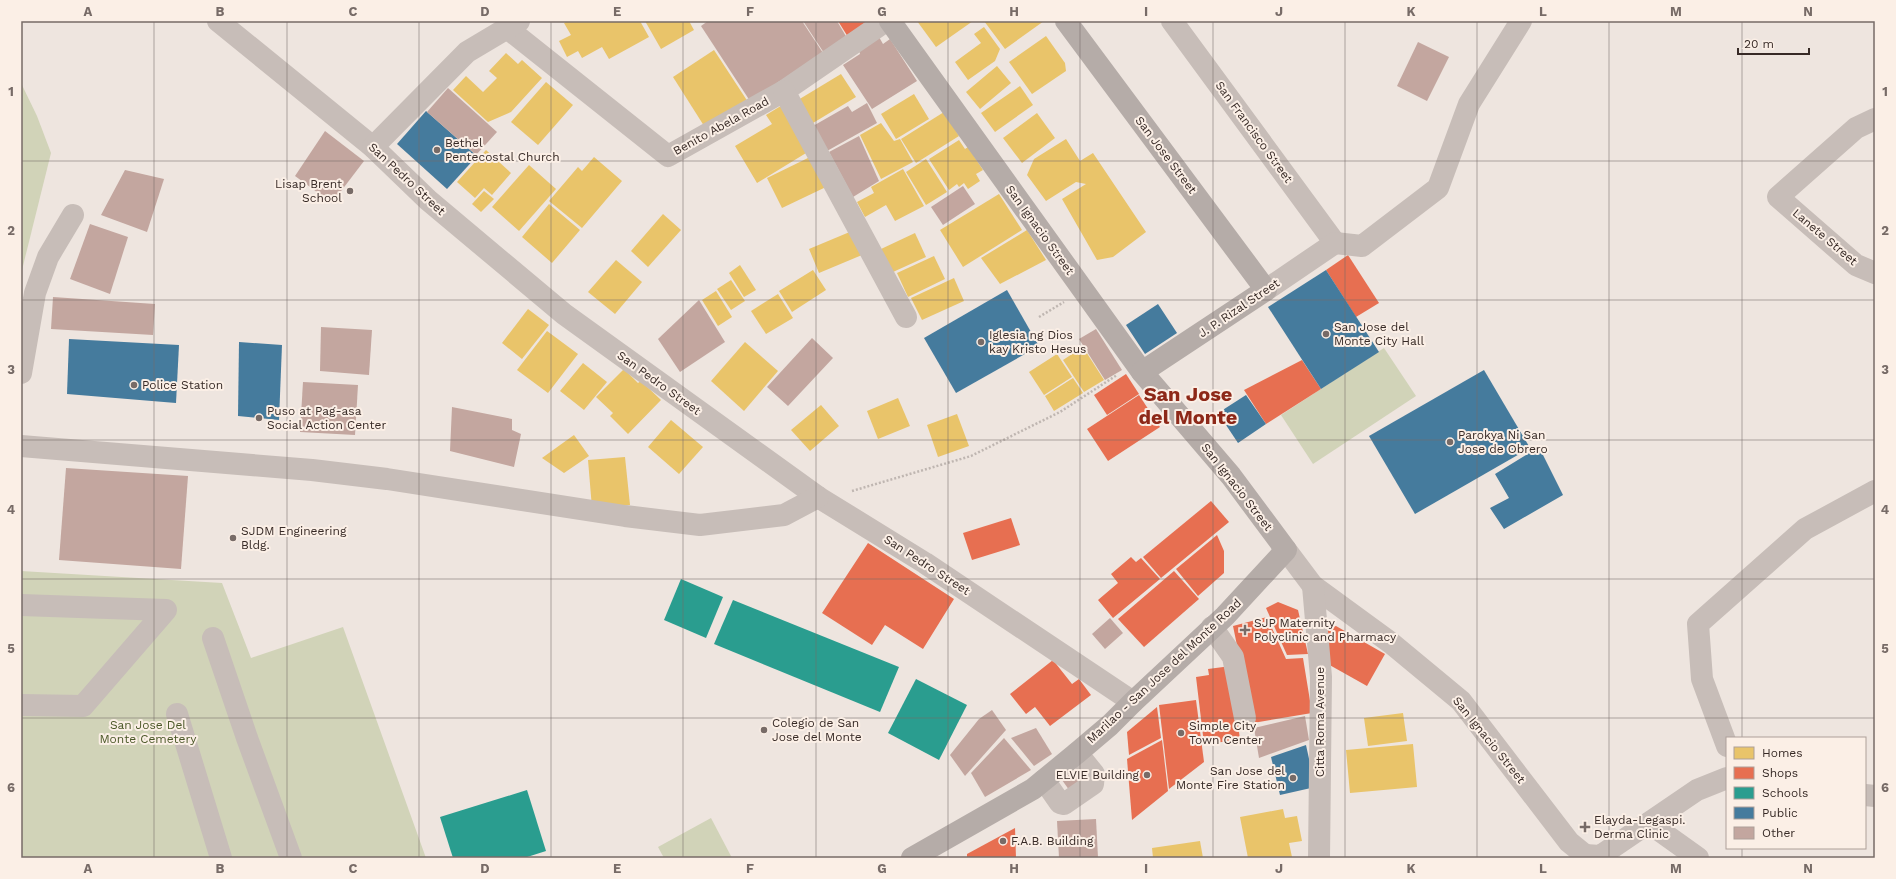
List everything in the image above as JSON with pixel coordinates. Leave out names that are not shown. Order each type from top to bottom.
[{"type":"main road","name":"San Ignacio Street","points":[[890,21],[1139,367],[1231,476],[1286,550]]},
{"type":"main road","name":"San Jose Street","points":[[1066,21],[1266,290]]},
{"type":"main road","name":"J. P. Rizal Street","points":[[1139,367],[1266,290]]},
{"type":"main road","name":"Marilao - San Jose del Monte Road","points":[[912,858],[1033,789],[1077,753],[1110,725],[1212,628],[1286,550]]},
{"type":"street","name":"San Pedro Street","points":[[218,21],[373,147],[428,200],[564,314],[820,498],[925,563],[1133,702]]},
{"type":"street","name":"Benito Abela Road","points":[[513,24],[668,156],[784,91],[886,21]]},
{"type":"street","name":"San Francisco Street","points":[[1172,21],[1335,243]]},
{"type":"street","points":[[1335,243],[1362,246],[1438,188],[1469,104],[1521,21]]},
{"type":"street","points":[[373,147],[467,52],[513,24]]},
{"type":"street","points":[[784,91],[906,317]]},
{"type":"street","name":"Lanete Street","points":[[1875,119],[1856,128],[1778,197],[1856,265],[1875,273]]},
{"type":"street","points":[[21,373],[35,293],[48,257],[73,215]]},
{"type":"street","name":"J. P. Rizal Street","points":[[1266,290],[1335,243]]},
{"type":"street","points":[[21,446],[312,470],[387,479],[625,516],[700,525],[784,515],[820,498]]},
{"type":"street","points":[[1726,743],[1702,678],[1698,624],[1806,529],[1875,490]]},
{"type":"street","name":"San Ignacio Street","points":[[1286,550],[1313,586],[1391,643],[1461,701],[1569,842],[1586,856]]},
{"type":"street","name":"Citta Roma Avenue","points":[[1313,586],[1321,677],[1319,858]]},
{"type":"street","points":[[21,604],[166,610],[82,706],[21,705]]},
{"type":"street","points":[[1212,628],[1233,657],[1245,718]]},
{"type":"street","points":[[213,638],[247,738],[291,858]]},
{"type":"street","points":[[177,714],[221,858]]},
{"type":"street","points":[[1044,780],[1060,802],[1064,804],[1092,784],[1094,774],[1077,753]]},
{"type":"street","points":[[1586,856],[1600,856],[1697,790],[1726,778]]},
{"type":"street","points":[[1648,823],[1698,858]]},
{"type":"path","points":[[1039,317],[1083,290]]},
{"type":"path","points":[[820,498],[971,456],[1060,412],[1139,367]]},
{"type":"green space","points":[[21,83],[37,116],[51,153],[21,274]]},
{"type":"green space","points":[[1384,348],[1416,396],[1313,464],[1281,415]]},
{"type":"green space","name":"San Jose Del Monte Cemetery","points":[[21,571],[222,583],[251,658],[343,627],[426,858],[21,858]]},
{"type":"green space","points":[[711,818],[732,858],[664,858],[658,847]]},
{"type":"building: Homes","points":[[568,21],[640,21],[649,37],[609,59],[602,47],[582,58],[578,51],[567,57],[559,41],[571,35],[564,23]]},
{"type":"building: Homes","points":[[645,21],[689,21],[694,30],[661,49]]},
{"type":"building: Homes","points":[[917,21],[973,21],[936,47]]},
{"type":"building: Homes","points":[[984,21],[1044,21],[1005,49]]},
{"type":"building: Homes","points":[[984,27],[1000,49],[995,61],[968,80],[955,62],[981,43],[974,34]]},
{"type":"building: Homes","points":[[1046,36],[1065,63],[1066,71],[1032,94],[1009,62]]},
{"type":"building: Homes","points":[[714,50],[748,102],[706,129],[673,77]]},
{"type":"building: Homes","points":[[506,53],[518,64],[522,60],[542,78],[511,112],[488,122],[453,90],[466,76],[483,92],[497,78],[489,71]]},
{"type":"building: Homes","points":[[997,66],[1011,83],[980,109],[966,92]]},
{"type":"building: Homes","points":[[841,74],[856,97],[813,123],[798,100]]},
{"type":"building: Homes","points":[[546,82],[573,105],[538,145],[511,122]]},
{"type":"building: Homes","points":[[1020,86],[1033,105],[995,132],[981,113]]},
{"type":"building: Homes","points":[[914,94],[929,119],[896,139],[881,114]]},
{"type":"building: Homes","points":[[784,104],[811,150],[757,183],[735,146],[772,124],[766,115]]},
{"type":"building: Homes","points":[[944,112],[959,136],[916,163],[901,139]]},
{"type":"building: Homes","points":[[1037,113],[1055,138],[1022,163],[1003,138]]},
{"type":"building: Homes","points":[[881,123],[894,141],[900,139],[913,162],[881,179],[860,135]]},
{"type":"building: Homes","points":[[1066,139],[1080,161],[1093,153],[1146,232],[1113,257],[1097,260],[1062,199],[1086,184],[1076,182],[1046,201],[1027,175],[1034,159]]},
{"type":"building: Homes","points":[[959,140],[965,149],[968,147],[983,170],[976,174],[980,181],[968,189],[964,183],[959,187],[957,184],[949,190],[929,159]]},
{"type":"building: Homes","points":[[486,150],[511,173],[492,195],[484,188],[475,198],[457,182]]},
{"type":"building: Homes","points":[[594,157],[622,181],[582,228],[549,201],[578,167],[582,171]]},
{"type":"building: Homes","points":[[810,157],[826,187],[782,208],[767,178]]},
{"type":"building: Homes","points":[[926,159],[947,192],[926,205],[906,172]]},
{"type":"building: Homes","points":[[529,165],[556,189],[519,231],[492,207]]},
{"type":"building: Homes","points":[[903,169],[924,206],[895,221],[886,205],[865,217],[857,202],[874,193],[871,187]]},
{"type":"building: Homes","points":[[484,191],[494,199],[481,212],[472,204]]},
{"type":"building: Homes","points":[[999,194],[1022,230],[963,267],[940,230]]},
{"type":"building: Homes","points":[[549,204],[580,230],[552,263],[522,237]]},
{"type":"building: Homes","points":[[663,214],[681,230],[648,267],[631,251]]},
{"type":"building: Homes","points":[[1027,230],[1046,260],[1000,284],[981,258]]},
{"type":"building: Homes","points":[[852,231],[862,255],[819,273],[809,249]]},
{"type":"building: Homes","points":[[915,233],[926,257],[893,272],[881,249]]},
{"type":"building: Homes","points":[[934,256],[945,279],[908,297],[897,273]]},
{"type":"building: Homes","points":[[616,260],[642,282],[615,314],[588,292]]},
{"type":"building: Homes","points":[[740,265],[756,290],[744,297],[729,273]]},
{"type":"building: Homes","points":[[813,270],[826,290],[792,312],[779,291]]},
{"type":"building: Homes","points":[[954,278],[964,301],[922,320],[911,298]]},
{"type":"building: Homes","points":[[731,280],[745,301],[731,310],[717,289]]},
{"type":"building: Homes","points":[[716,291],[732,317],[718,326],[702,300]]},
{"type":"building: Homes","points":[[778,294],[793,318],[766,334],[751,311]]},
{"type":"building: Homes","points":[[528,309],[549,325],[522,359],[502,343]]},
{"type":"building: Homes","points":[[547,331],[578,354],[548,393],[517,370]]},
{"type":"building: Homes","points":[[745,342],[778,371],[744,411],[711,381]]},
{"type":"building: Homes","points":[[1083,347],[1104,380],[1084,392],[1063,360]]},
{"type":"building: Homes","points":[[1057,354],[1072,377],[1044,395],[1029,372]]},
{"type":"building: Homes","points":[[583,363],[607,382],[584,410],[560,391]]},
{"type":"building: Homes","points":[[624,369],[638,383],[641,381],[661,400],[628,434],[610,416],[613,413],[596,397]]},
{"type":"building: Homes","points":[[1073,378],[1083,393],[1054,411],[1045,396]]},
{"type":"building: Homes","points":[[898,398],[910,426],[878,439],[867,411]]},
{"type":"building: Homes","points":[[821,405],[839,426],[810,451],[791,430]]},
{"type":"building: Homes","points":[[957,414],[969,446],[938,457],[927,425]]},
{"type":"building: Homes","points":[[671,420],[703,447],[679,474],[648,447]]},
{"type":"building: Homes","points":[[574,435],[589,456],[564,473],[542,458]]},
{"type":"building: Homes","points":[[625,457],[630,505],[592,508],[588,460]]},
{"type":"building: Homes","points":[[1403,713],[1407,741],[1368,746],[1364,718]]},
{"type":"building: Homes","points":[[1413,744],[1417,787],[1350,793],[1346,750]]},
{"type":"building: Homes","points":[[1283,809],[1285,818],[1297,816],[1302,841],[1289,843],[1292,857],[1248,858],[1240,817]]},
{"type":"building: Homes","points":[[1200,841],[1203,858],[1153,858],[1152,848]]},
{"type":"building: Shops","points":[[838,21],[870,21],[848,37]]},
{"type":"building: Shops","points":[[1348,255],[1379,303],[1356,317],[1326,270]]},
{"type":"building: Shops","points":[[1302,360],[1321,389],[1266,424],[1244,390]]},
{"type":"building: Shops","points":[[1126,374],[1139,394],[1107,415],[1094,395]]},
{"type":"building: Shops","points":[[1139,395],[1160,427],[1108,461],[1087,429]]},
{"type":"building: Shops","points":[[1211,501],[1229,522],[1161,578],[1143,557]]},
{"type":"building: Shops","points":[[1011,518],[1020,545],[972,560],[963,533]]},
{"type":"building: Shops","points":[[1217,535],[1224,551],[1224,573],[1198,596],[1176,569]]},
{"type":"building: Shops","points":[[868,543],[954,599],[923,649],[885,625],[872,645],[822,613]]},
{"type":"building: Shops","points":[[1131,557],[1136,562],[1141,558],[1160,579],[1113,618],[1098,600],[1118,583],[1111,574]]},
{"type":"building: Shops","points":[[1174,571],[1199,599],[1144,647],[1118,619]]},
{"type":"building: Shops","points":[[1278,602],[1298,610],[1308,654],[1287,655],[1266,608]]},
{"type":"building: Shops","points":[[1267,617],[1286,659],[1303,658],[1312,713],[1253,723],[1233,626]]},
{"type":"building: Shops","points":[[1336,626],[1385,654],[1367,686],[1326,663],[1325,629]]},
{"type":"building: Shops","points":[[1053,660],[1072,684],[1079,679],[1091,695],[1050,726],[1035,707],[1026,714],[1010,694]]},
{"type":"building: Shops","points":[[1231,666],[1240,740],[1204,744],[1196,677],[1209,675],[1208,669]]},
{"type":"building: Shops","name":"Simple City Town Center","points":[[1196,700],[1204,762],[1169,789],[1159,705]]},
{"type":"building: Shops","points":[[1157,707],[1161,738],[1129,755],[1127,732]]},
{"type":"building: Shops","name":"ELVIE Building","points":[[1162,740],[1168,791],[1132,820],[1127,759]]},
{"type":"building: Shops","name":"F.A.B. Building","points":[[1015,828],[1016,858],[967,858],[967,854]]},
{"type":"building: Schools","points":[[681,579],[723,597],[706,638],[664,620]]},
{"type":"building: Schools","name":"Colegio de San Jose del Monte","points":[[733,600],[899,667],[880,712],[714,644]]},
{"type":"building: Schools","points":[[916,679],[967,705],[939,760],[888,733]]},
{"type":"building: Schools","points":[[527,790],[546,851],[524,858],[453,858],[440,817]]},
{"type":"building: Public","name":"Bethel Pentecostal Church","points":[[426,111],[477,156],[447,189],[397,144]]},
{"type":"building: Public","name":"San Jose del Monte City Hall","points":[[1326,270],[1379,352],[1321,389],[1268,307]]},
{"type":"building: Public","name":"Iglesia ng Dios kay Kristo Hesus","points":[[1007,290],[1039,346],[956,393],[924,338]]},
{"type":"building: Public","points":[[1158,304],[1177,333],[1145,354],[1126,325]]},
{"type":"building: Public","points":[[69,339],[179,345],[176,403],[67,394]]},
{"type":"building: Public","points":[[239,342],[282,345],[279,420],[238,416]]},
{"type":"building: Public","name":"Parokya Ni San Jose de Obrero","points":[[1484,370],[1530,448],[1415,514],[1369,436]]},
{"type":"building: Public","points":[[1246,395],[1266,424],[1238,443],[1218,413]]},
{"type":"building: Public","points":[[1539,447],[1563,495],[1504,529],[1490,508],[1509,498],[1495,474]]},
{"type":"building: Public","name":"San Jose del Monte Fire Station","points":[[1306,745],[1311,768],[1311,788],[1280,795],[1271,757]]},
{"type":"building: Other","points":[[708,21],[802,21],[823,53],[750,101],[701,26]]},
{"type":"building: Other","points":[[803,21],[837,21],[847,38],[824,53]]},
{"type":"building: Other","points":[[879,37],[883,44],[890,39],[917,81],[872,109],[843,65],[860,54],[859,50]]},
{"type":"building: Other","points":[[1418,42],[1449,57],[1427,101],[1397,86]]},
{"type":"building: Other","name":"Bethel Pentecostal Church","points":[[448,88],[497,132],[476,155],[427,112]]},
{"type":"building: Other","points":[[867,103],[877,123],[827,151],[813,126],[848,106],[852,112]]},
{"type":"building: Other","points":[[325,131],[364,161],[332,203],[295,176]]},
{"type":"building: Other","points":[[859,136],[879,181],[853,197],[829,152]]},
{"type":"building: Other","points":[[125,170],[164,179],[147,232],[101,215]]},
{"type":"building: Other","points":[[963,186],[975,204],[943,225],[931,207]]},
{"type":"building: Other","points":[[90,224],[128,237],[110,294],[70,279]]},
{"type":"building: Other","points":[[53,297],[155,304],[153,335],[51,329]]},
{"type":"building: Other","points":[[699,300],[725,342],[680,372],[658,339]]},
{"type":"building: Other","points":[[321,327],[372,330],[369,375],[320,371]]},
{"type":"building: Other","points":[[1096,329],[1122,370],[1105,380],[1079,339]]},
{"type":"building: Other","points":[[812,338],[833,358],[788,406],[767,387]]},
{"type":"building: Other","points":[[303,382],[358,385],[355,435],[300,432]]},
{"type":"building: Other","points":[[452,407],[512,419],[512,430],[521,434],[514,467],[450,451]]},
{"type":"building: Other","points":[[66,468],[188,476],[181,569],[59,560]]},
{"type":"building: Other","points":[[1110,618],[1123,633],[1105,649],[1092,634]]},
{"type":"building: Other","points":[[992,710],[1006,730],[965,776],[950,755],[979,719]]},
{"type":"building: Other","points":[[1305,716],[1309,740],[1259,758],[1254,728]]},
{"type":"building: Other","points":[[1036,728],[1052,754],[1034,766],[1011,738]]},
{"type":"building: Other","points":[[1004,738],[1031,770],[985,797],[971,773]]},
{"type":"building: Other","points":[[1080,767],[1090,780],[1072,794],[1062,780]]},
{"type":"building: Other","points":[[1096,819],[1098,858],[1059,858],[1057,821]]},
{"type":"place","name":"Bethel Pentecostal Church","points":[[437,150]]},
{"type":"place","name":"Lisap Brent School","points":[[350,191]]},
{"type":"place","name":"San Jose del Monte City Hall","points":[[1326,334]]},
{"type":"place","name":"Iglesia ng Dios kay Kristo Hesus","points":[[981,342]]},
{"type":"place","name":"Police Station","points":[[134,385]]},
{"type":"place","name":"Puso at Pag-asa Social Action Center","points":[[259,418]]},
{"type":"place","name":"Parokya Ni San Jose de Obrero","points":[[1450,442]]},
{"type":"place","name":"SJDM Engineering Bldg.","points":[[233,538]]},
{"type":"place","name":"SJP Maternity Polyclinic and Pharmacy","points":[[1245,630]]},
{"type":"place","name":"Colegio de San Jose del Monte","points":[[764,730]]},
{"type":"place","name":"Simple City Town Center","points":[[1181,733]]},
{"type":"place","name":"ELVIE Building","points":[[1147,775]]},
{"type":"place","name":"San Jose del Monte Fire Station","points":[[1293,778]]},
{"type":"place","name":"Elayda-Legaspi. Derma Clinic","points":[[1585,827]]},
{"type":"place","name":"F.A.B. Building","points":[[1003,841]]},
{"type":"district","name":"San Jose del Monte","points":[[1188,406]]}]
